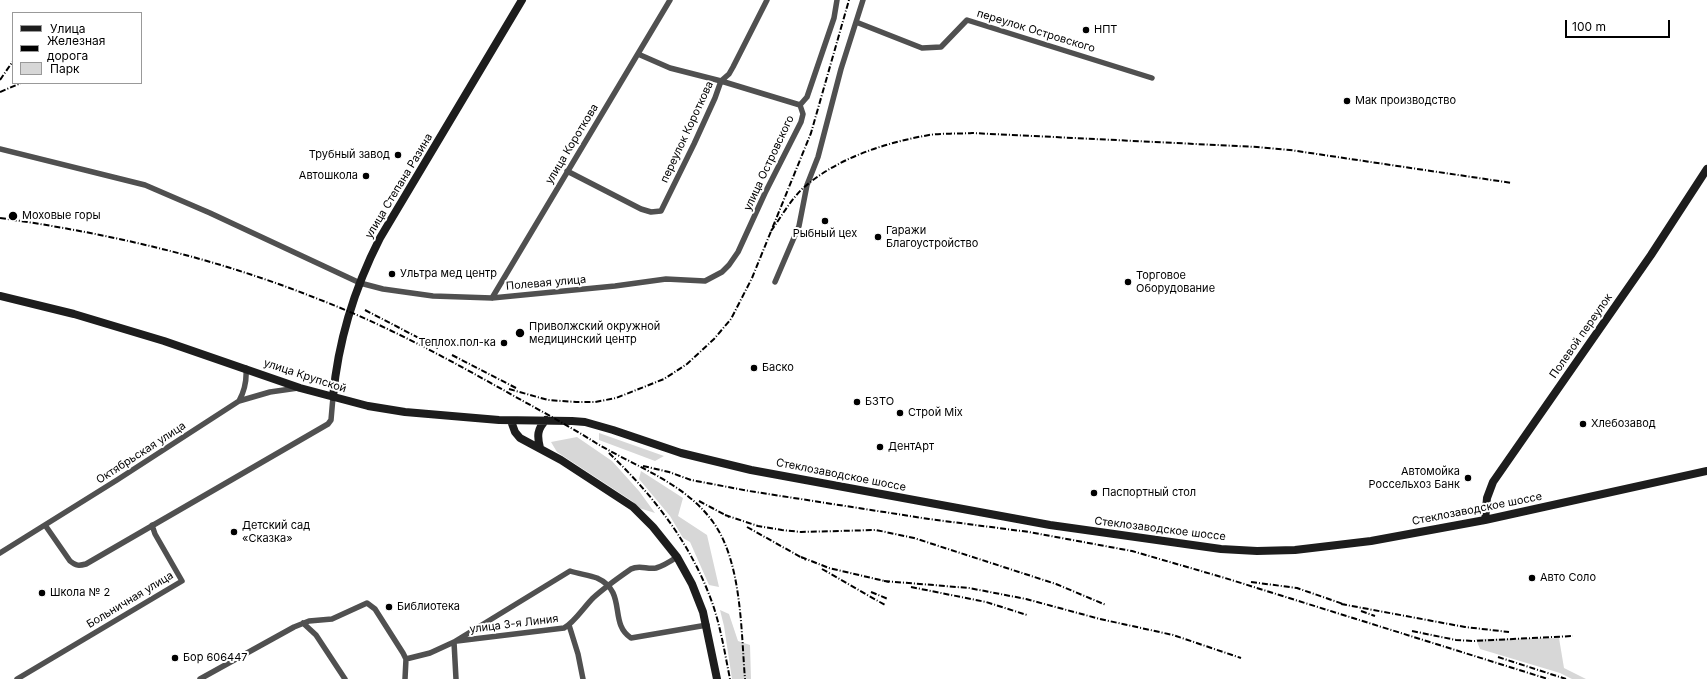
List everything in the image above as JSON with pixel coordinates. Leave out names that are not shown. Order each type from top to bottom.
[{"type":"main road","name":"улица Степана Разина","points":[[332,397],[339,355],[360,283],[380,238],[522,0]]},
{"type":"main road","name":"Полевой переулок","points":[[1485,520],[1487,498],[1493,482],[1647,261],[1707,169]]},
{"type":"main road","name":"улица Крупской","points":[[0,296],[74,314],[164,341],[246,368],[300,388],[332,397],[405,412],[511,421],[546,420],[585,422],[613,430]]},
{"type":"main road","points":[[540,448],[537,439],[538,432],[541,425],[546,420]]},
{"type":"main road","points":[[511,421],[515,432],[524,440],[618,495],[633,507],[653,527],[677,557],[698,595],[707,625],[717,679]]},
{"type":"main road","name":"Стеклозаводское шоссе","points":[[613,430],[681,453],[751,470],[1050,525],[1221,549],[1264,551],[1318,549],[1371,541],[1485,520],[1707,471]]},
{"type":"street","name":"улица Короткова","points":[[492,298],[670,0]]},
{"type":"street","name":"переулок Короткова","points":[[567,171],[641,209],[651,212],[661,210],[694,144],[721,81],[729,74],[733,67],[767,0]]},
{"type":"street","name":"улица Островского","points":[[729,265],[738,252],[801,122],[803,114],[800,105],[806,101],[834,18],[837,0]]},
{"type":"street","points":[[775,282],[799,226],[807,185],[818,157],[863,0]]},
{"type":"street","name":"переулок Островского","points":[[856,22],[922,48],[941,47],[967,20],[1152,78]]},
{"type":"street","points":[[638,54],[670,68],[721,81],[800,105]]},
{"type":"street","name":"Полевая улица","points":[[0,149],[145,185],[210,213],[360,283],[383,289],[433,296],[492,298],[615,286],[666,279],[705,281],[722,272],[729,265]]},
{"type":"street","points":[[239,401],[245,391],[247,381],[246,368]]},
{"type":"street","name":"Октябрьская улица","points":[[0,553],[239,401],[270,392],[300,388]]},
{"type":"street","points":[[45,525],[74,565],[80,566],[86,564],[328,424],[332,420],[332,397]]},
{"type":"street","name":"Больничная улица","points":[[17,679],[182,581],[155,534],[152,525]]},
{"type":"street","points":[[569,625],[578,613],[593,598],[635,566],[650,569],[658,568],[677,557]]},
{"type":"street","name":"улица 3-я Линия","points":[[406,659],[430,653],[454,642],[570,571],[598,578],[608,586]]},
{"type":"street","points":[[608,586],[616,596],[620,627],[624,634],[631,638],[707,625]]},
{"type":"street","points":[[200,679],[303,623],[332,619],[367,603],[375,609],[406,659],[405,677]]},
{"type":"street","points":[[303,623],[316,635],[346,679]]},
{"type":"street","name":"улица 3-я Линия","points":[[454,642],[564,628],[569,625],[578,654],[583,679]]},
{"type":"street","points":[[454,642],[456,679]]},
{"type":"green space","points":[[599,433],[664,456],[655,461],[599,440]]},
{"type":"green space","points":[[577,437],[612,461],[639,491],[655,513],[639,508],[632,501],[557,452],[551,442]]},
{"type":"green space","points":[[641,471],[683,498],[678,516],[707,535],[719,587],[709,585],[690,542],[683,538],[670,516],[639,479]]},
{"type":"green space","points":[[720,610],[729,614],[738,641],[750,645],[751,679],[732,679]]},
{"type":"green space","points":[[1559,638],[1564,668],[1586,679],[1572,679],[1560,673],[1480,649],[1476,639]]},
{"type":"railway","points":[[509,389],[548,400],[595,402],[616,398],[664,379],[687,364],[714,339],[731,319],[752,278],[811,133],[849,0]]},
{"type":"railway","points":[[0,80],[12,62]]},
{"type":"railway","points":[[0,92],[19,84]]},
{"type":"railway","points":[[771,231],[802,189],[830,169],[846,160],[878,147],[912,138],[940,134],[972,133],[1257,147],[1290,150],[1512,183]]},
{"type":"railway","points":[[0,218],[121,239],[201,259],[279,284],[318,299],[368,320],[442,356],[674,486],[702,508],[723,538],[730,557],[735,577],[741,619],[745,679]]},
{"type":"railway","points":[[365,310],[438,348]]},
{"type":"railway","points":[[452,355],[516,388]]},
{"type":"railway","points":[[609,453],[626,469],[656,504],[683,542],[694,562],[716,614],[730,679]]},
{"type":"railway","points":[[643,466],[669,472],[691,480],[749,491],[929,519],[1029,532],[1132,551],[1225,578],[1548,679]]},
{"type":"railway","points":[[699,501],[729,517]]},
{"type":"railway","points":[[725,515],[758,526],[782,530],[801,532],[876,530],[914,538],[1056,584],[1106,605]]},
{"type":"railway","points":[[747,527],[806,560]]},
{"type":"railway","points":[[801,557],[829,568],[889,582]]},
{"type":"railway","points":[[822,569],[885,605]]},
{"type":"railway","points":[[884,581],[969,588],[1026,599],[1100,619],[1173,635],[1241,658]]},
{"type":"railway","points":[[1251,582],[1297,588],[1346,605]]},
{"type":"railway","points":[[911,587],[986,602],[1027,615]]},
{"type":"railway","points":[[871,592],[888,599]]},
{"type":"railway","points":[[1341,604],[1465,627],[1509,632]]},
{"type":"railway","points":[[1361,611],[1375,616]]},
{"type":"railway","points":[[1412,631],[1456,640],[1473,641],[1573,636]]},
{"type":"railway","points":[[1498,657],[1566,679]]},
{"type":"place","name":"НПТ","points":[[1086,30]]},
{"type":"place","name":"Мак производство","points":[[1347,101]]},
{"type":"place","name":"Трубный завод","points":[[398,155]]},
{"type":"place","name":"Автошкола","points":[[366,176]]},
{"type":"place","name":"Моховые горы","points":[[13,216]]},
{"type":"place","name":"Рыбный цех","points":[[825,221]]},
{"type":"place","name":"Гаражи Благоустройство","points":[[878,237]]},
{"type":"place","name":"Ультра мед центр","points":[[392,274]]},
{"type":"place","name":"Торговое Оборудование","points":[[1128,282]]},
{"type":"place","name":"Приволжский окружной медицинский центр","points":[[520,333]]},
{"type":"place","name":"Теплох.пол-ка","points":[[504,343]]},
{"type":"place","name":"Баско","points":[[754,368]]},
{"type":"place","name":"БЗТО","points":[[857,402]]},
{"type":"place","name":"Строй Mix","points":[[900,413]]},
{"type":"place","name":"Хлебозавод","points":[[1583,424]]},
{"type":"place","name":"ДентАрт","points":[[880,447]]},
{"type":"place","name":"Автомойка Россельхоз Банк","points":[[1468,478]]},
{"type":"place","name":"Паспортный стол","points":[[1094,493]]},
{"type":"place","name":"Детский сад «Сказка»","points":[[234,532]]},
{"type":"place","name":"Авто Соло","points":[[1532,578]]},
{"type":"place","name":"Школа № 2","points":[[42,593]]},
{"type":"place","name":"Библиотека","points":[[389,607]]},
{"type":"place","name":"Бор 606447","points":[[175,658]]}]
